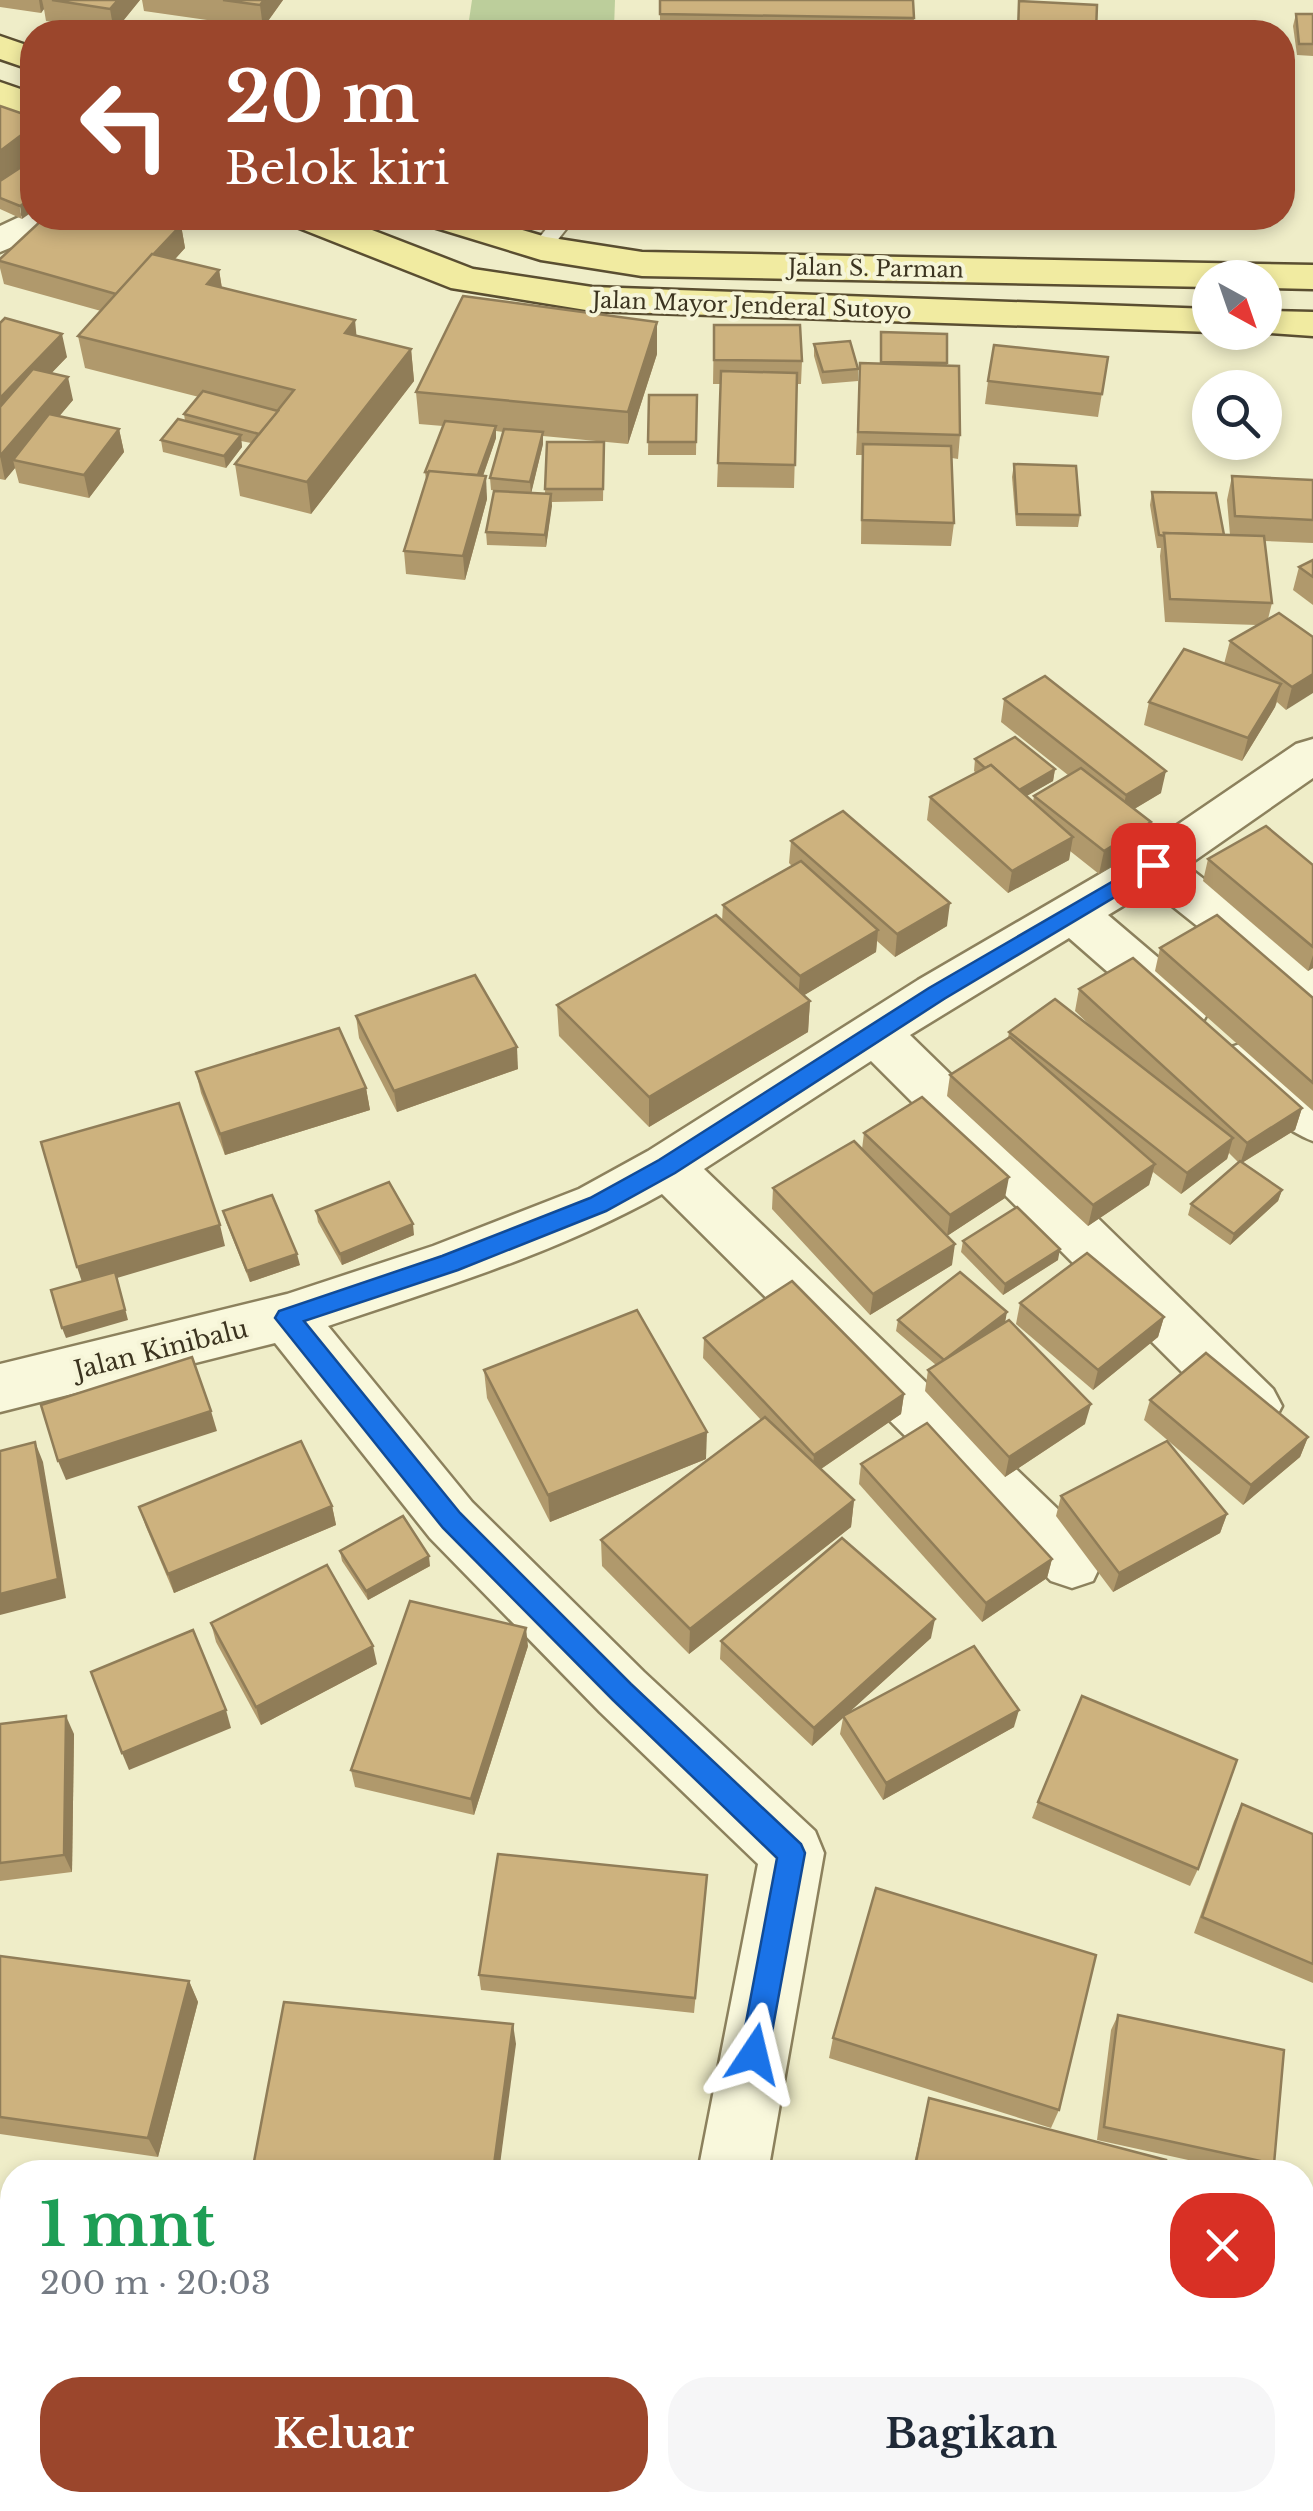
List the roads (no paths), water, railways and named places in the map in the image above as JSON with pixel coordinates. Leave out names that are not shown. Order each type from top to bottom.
[{"type":"main road","name":"Jalan Mayor Jenderal Sutoyo","points":[[338,230],[465,280],[592,299],[1192,321]]},
{"type":"main road","name":"Jalan S. Parman","points":[[553,233],[642,264],[1313,277]]},
{"type":"main road","points":[[1282,323],[1313,324]]},
{"type":"street","name":"Jalan Kinibalu","points":[[0,1388],[287,1318],[450,1263],[579,1212],[667,1166],[874,1032],[1153,865],[1313,755]]},
{"type":"street","points":[[1225,816],[1269,848]]},
{"type":"street","points":[[1153,865],[1313,991]]},
{"type":"street","points":[[1073,913],[1313,1120]]},
{"type":"street","points":[[874,1032],[1253,1406]]},
{"type":"street","points":[[667,1166],[1072,1562]]},
{"type":"street","points":[[287,1318],[451,1520],[622,1692],[792,1853],[735,2160]]}]
